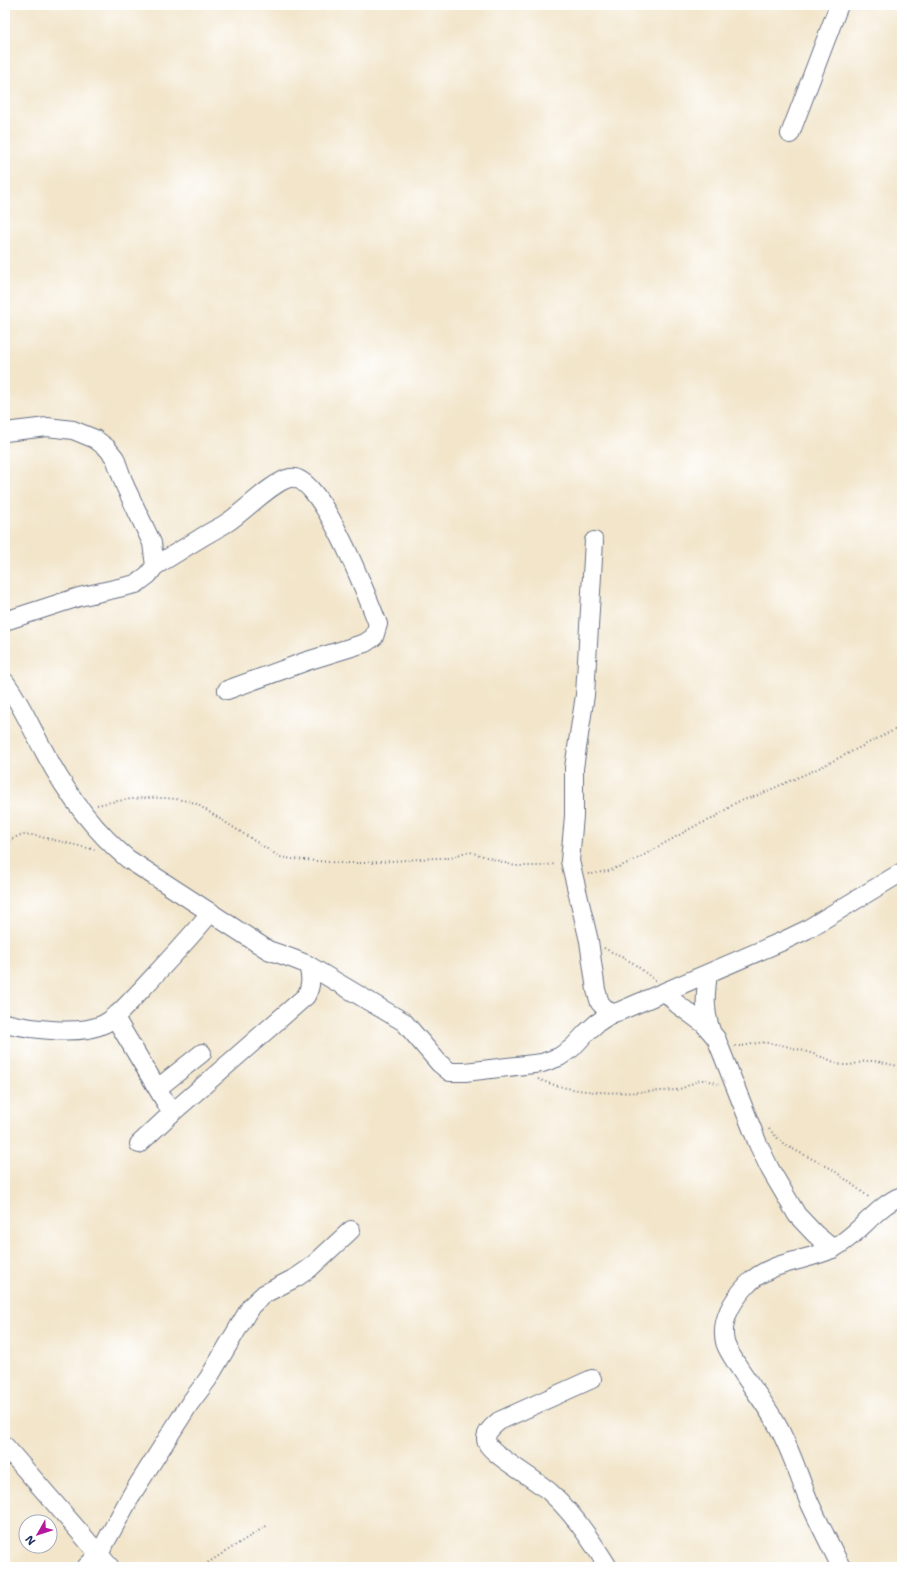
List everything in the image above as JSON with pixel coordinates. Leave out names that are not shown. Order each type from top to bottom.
[{"type":"street","points":[[790,134],[838,5]]},
{"type":"street","points":[[5,432],[47,427],[73,430],[95,439],[107,448],[115,458],[124,486],[152,544],[155,566]]},
{"type":"street","points":[[5,621],[78,597],[136,584],[148,575],[155,566],[199,538],[228,522],[273,487],[290,478],[301,480],[312,490],[343,540],[378,624],[374,637],[365,643],[307,661],[227,690]]},
{"type":"street","points":[[594,541],[585,695],[574,768],[574,816],[570,861],[588,941],[596,990],[600,1003],[611,1014]]},
{"type":"street","points":[[5,682],[13,692],[45,753],[81,809],[108,842],[128,859],[268,950],[296,959],[308,965],[404,1022],[439,1062],[450,1072],[465,1072],[542,1063],[559,1057],[572,1048],[586,1032],[611,1014],[762,951],[806,930],[902,872]]},
{"type":"street","points":[[5,1023],[19,1026],[79,1030],[104,1024],[122,1010],[168,962],[211,912]]},
{"type":"street","points":[[138,1144],[306,996],[310,989],[311,979],[308,965]]},
{"type":"street","points":[[708,974],[705,993],[705,1010],[713,1035],[739,1094],[758,1144],[797,1215],[815,1234],[833,1248]]},
{"type":"street","points":[[666,992],[677,1004],[713,1035]]},
{"type":"street","points":[[114,1016],[172,1113]]},
{"type":"street","points":[[158,1088],[202,1053]]},
{"type":"street","points":[[841,1567],[808,1499],[793,1459],[777,1424],[738,1366],[725,1343],[723,1327],[731,1306],[748,1284],[763,1272],[781,1265],[813,1257],[833,1248],[851,1236],[898,1198]]},
{"type":"street","points":[[106,1562],[132,1494],[190,1403],[208,1379],[251,1306],[264,1294],[310,1268],[351,1230]]},
{"type":"street","points":[[592,1379],[499,1421],[491,1427],[487,1434],[486,1442],[492,1449],[551,1493],[564,1506],[586,1534],[608,1567]]},
{"type":"street","points":[[5,1446],[106,1562]]},
{"type":"street","points":[[86,1567],[106,1562]]},
{"type":"path","points":[[81,809],[115,801],[152,798],[180,798],[195,803],[280,857],[341,863],[365,863],[451,858],[470,852],[515,866],[540,866],[570,861],[576,869],[585,874],[593,874],[609,871],[635,860],[695,826],[712,819],[737,802],[756,796],[817,769],[902,726]]},
{"type":"path","points":[[5,842],[21,835],[33,835],[97,850]]},
{"type":"path","points":[[588,941],[616,952],[634,963],[654,979],[666,992]]},
{"type":"path","points":[[713,1035],[731,1046],[736,1047],[766,1042],[779,1044],[824,1057],[844,1065],[874,1060],[902,1066]]},
{"type":"path","points":[[536,1078],[548,1084],[590,1092],[676,1090],[685,1088],[699,1079],[705,1079],[739,1094]]},
{"type":"path","points":[[766,1125],[783,1144],[819,1161],[832,1169],[865,1195],[898,1198]]},
{"type":"path","points":[[201,1567],[268,1525]]},
{"type":"path","points":[[106,1562],[144,1567]]}]
